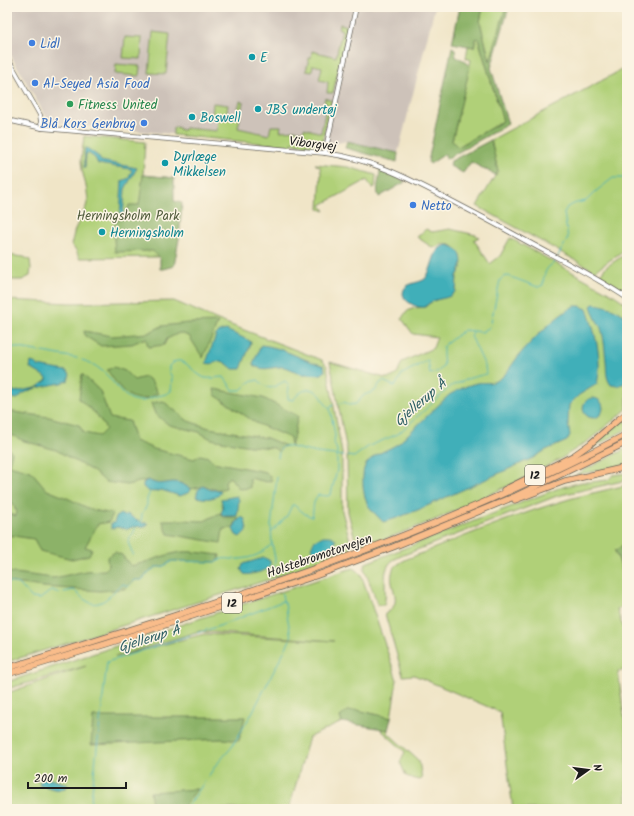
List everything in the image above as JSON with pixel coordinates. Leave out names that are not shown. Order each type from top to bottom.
[{"type":"highway","name":"12","points":[[443,520],[573,456],[590,444],[619,419]]},
{"type":"highway","name":"Holstebromotorvejen","points":[[7,668],[311,570],[443,520],[520,487],[627,434]]},
{"type":"highway","name":"Holstebromotorvejen","points":[[7,674],[315,576],[453,523],[516,496],[627,442]]},
{"type":"highway","name":"12","points":[[453,523],[565,481],[627,467]]},
{"type":"main road","name":"12","points":[[619,419],[627,412]]},
{"type":"street","points":[[325,153],[356,7]]},
{"type":"street","points":[[7,56],[40,114],[42,128]]},
{"type":"street","name":"Viborgvej","points":[[7,120],[42,128],[325,153],[382,166],[483,217],[627,298]]},
{"type":"shaded area","points":[[7,7],[435,7],[398,153],[347,141],[321,147],[291,146],[49,122],[7,49]]},
{"type":"green space","points":[[460,7],[483,7],[480,22],[490,61],[506,7],[509,7],[491,68],[508,124],[446,159],[445,154],[430,164],[428,162],[452,47],[455,49],[456,57],[466,61],[470,67],[452,141],[458,147],[503,121],[478,38],[476,39],[474,47],[452,43]]},
{"type":"green space","points":[[483,7],[506,7],[490,62],[480,22]]},
{"type":"green space","points":[[340,24],[348,26],[333,93],[327,93],[328,82],[319,80],[322,67],[313,65],[312,72],[306,71],[312,51],[336,57],[342,30],[339,29]]},
{"type":"green space","points":[[153,32],[170,34],[166,74],[149,73]]},
{"type":"green space","points":[[125,37],[142,38],[141,59],[123,58]]},
{"type":"green space","points":[[478,38],[503,121],[458,147],[452,141],[471,60],[466,58],[468,46],[474,47],[476,39]]},
{"type":"green space","points":[[116,64],[140,66],[139,76],[115,74]]},
{"type":"green space","points":[[627,67],[627,248],[595,271],[477,206],[498,171],[491,140]]},
{"type":"green space","points":[[325,98],[332,101],[321,147],[292,143],[291,146],[173,135],[173,128],[178,127],[180,130],[184,130],[185,128],[217,131],[218,118],[212,118],[213,103],[228,105],[226,118],[236,118],[240,101],[243,102],[238,128],[269,135],[271,126],[281,126],[280,131],[303,131],[304,128],[321,133],[327,104],[324,102]]},
{"type":"green space","name":"Herningsholm Park","points":[[84,136],[145,142],[143,175],[174,178],[171,255],[157,257],[79,258],[76,250],[71,245],[75,229],[86,207],[88,199],[81,161]]},
{"type":"green space","points":[[491,140],[498,171],[496,175],[471,162],[463,173],[450,166],[451,161]]},
{"type":"green space","points":[[347,141],[398,153],[397,162],[345,148]]},
{"type":"green space","points":[[315,164],[348,167],[376,175],[375,187],[372,188],[367,180],[321,205],[325,211],[319,209],[321,173],[320,167]]},
{"type":"green space","points":[[380,169],[395,175],[405,182],[379,197],[378,187]]},
{"type":"green space","points":[[143,175],[174,178],[174,201],[182,203],[179,239],[174,266],[160,269],[160,259],[153,251],[115,252],[113,226],[117,221],[125,217],[129,205],[139,205]]},
{"type":"green space","points":[[426,229],[432,232],[450,229],[476,235],[479,237],[474,240],[490,264],[500,256],[510,238],[614,295],[627,304],[627,409],[588,441],[562,458],[521,480],[437,519],[362,548],[356,543],[348,512],[347,451],[330,362],[389,378],[396,374],[402,362],[433,348],[437,337],[413,334],[402,319],[408,311],[414,308],[425,307],[433,301],[453,293],[456,290],[457,277],[461,268],[453,246],[445,244],[433,248],[417,237]]},
{"type":"green space","points":[[627,253],[627,294],[599,276],[606,267]]},
{"type":"green space","points":[[7,255],[24,257],[30,260],[30,276],[22,280],[7,280]]},
{"type":"green space","points":[[7,300],[70,303],[174,301],[218,320],[322,360],[327,366],[342,453],[342,511],[352,548],[346,553],[274,578],[7,662]]},
{"type":"green space","points":[[218,322],[203,358],[189,336],[179,333],[167,339],[164,345],[148,347],[146,338],[132,344],[101,346],[85,336],[84,331],[112,336],[148,333],[162,326]]},
{"type":"green space","points":[[114,367],[125,371],[134,380],[145,377],[151,381],[158,394],[143,399],[131,397],[118,385],[107,370]]},
{"type":"green space","points":[[82,374],[100,391],[110,418],[129,421],[135,441],[154,449],[194,459],[200,455],[209,457],[213,462],[266,472],[272,480],[267,482],[250,478],[250,488],[239,489],[230,477],[225,481],[226,488],[218,489],[213,489],[206,486],[191,489],[180,483],[159,485],[148,480],[127,485],[106,482],[94,472],[56,450],[24,441],[7,433],[7,411],[49,417],[79,425],[84,433],[99,436],[106,429],[97,415],[79,399]]},
{"type":"green space","points":[[214,389],[263,398],[298,416],[291,448],[290,438],[256,423],[215,395]]},
{"type":"green space","points":[[163,401],[188,421],[209,428],[267,438],[286,446],[282,447],[279,452],[274,448],[250,446],[211,439],[199,432],[169,425],[155,414],[151,403]]},
{"type":"green space","points":[[627,416],[627,429],[573,458],[603,437]]},
{"type":"green space","points":[[7,448],[12,452],[9,465],[31,471],[47,490],[92,510],[113,514],[109,522],[98,524],[85,547],[92,549],[89,555],[72,559],[40,551],[34,539],[7,535],[7,513],[16,516],[17,512],[7,493]]},
{"type":"green space","points":[[627,448],[627,465],[575,475]]},
{"type":"green space","points":[[627,473],[627,480],[557,496],[395,559],[388,565],[386,570],[384,605],[378,605],[364,568],[366,563],[559,488],[582,482],[608,480],[613,475]]},
{"type":"green space","points":[[627,485],[627,542],[615,551],[627,580],[627,606],[617,609],[627,641],[627,669],[618,671],[627,738],[627,809],[513,809],[500,712],[414,675],[403,676],[385,614],[392,609],[395,604],[392,581],[394,568],[407,559],[498,523],[562,501]]},
{"type":"green space","points":[[220,513],[224,517],[238,518],[233,528],[223,529],[221,543],[168,534],[162,520],[204,521]]},
{"type":"green space","points":[[627,542],[627,580],[615,551]]},
{"type":"green space","points":[[115,552],[122,555],[131,566],[169,554],[182,552],[220,555],[219,559],[215,562],[172,561],[162,567],[157,567],[150,571],[142,580],[134,580],[124,589],[100,591],[43,587],[7,582],[7,572],[54,578],[86,571],[105,570],[108,567],[107,557]]},
{"type":"green space","points":[[353,568],[361,574],[397,680],[391,718],[357,710],[340,717],[342,722],[309,737],[289,809],[7,809],[7,693],[86,666],[7,689],[7,682]],"holes":[[[200,631],[334,641],[204,634],[115,657]]]},
{"type":"green space","points":[[357,710],[391,718],[388,730],[342,722],[340,717],[347,711]]},
{"type":"green space","points":[[93,717],[245,717],[239,741],[224,739],[91,745]]},
{"type":"green space","points":[[379,728],[388,730],[388,733],[419,761],[422,779],[418,780],[406,776],[400,762],[405,752]]},
{"type":"green space","points":[[197,789],[182,809],[153,809],[150,792]]},
{"type":"water","points":[[85,148],[98,156],[101,161],[137,168],[125,189],[123,218],[121,218],[120,215],[122,181],[129,178],[132,170],[98,164],[95,158],[88,153],[86,154],[84,168]]},
{"type":"water","points":[[447,245],[455,248],[460,253],[462,260],[461,268],[457,276],[455,292],[450,296],[432,301],[425,307],[413,305],[405,299],[403,294],[405,287],[425,279],[430,270],[436,252],[442,246]]},
{"type":"water","points":[[593,304],[611,308],[620,312],[627,318],[627,382],[618,386],[611,385],[608,379],[605,348],[600,326],[591,306]]},
{"type":"water","points":[[574,306],[580,306],[587,309],[593,327],[599,355],[599,375],[597,384],[579,395],[569,405],[568,423],[570,435],[567,441],[418,510],[383,522],[368,506],[365,498],[363,477],[364,468],[367,463],[374,457],[399,443],[449,395],[470,385],[493,382],[501,378],[520,354],[539,334]]},
{"type":"water","points":[[226,330],[250,341],[251,343],[241,369],[233,369],[220,361],[210,364],[206,363],[216,335],[219,332]]},
{"type":"water","points":[[261,345],[277,348],[322,365],[324,366],[325,371],[320,375],[300,374],[284,367],[266,369],[258,368],[253,364]]},
{"type":"water","points":[[31,362],[37,364],[38,366],[66,371],[70,374],[68,381],[36,388],[47,380],[47,378],[30,368]]},
{"type":"water","points":[[7,381],[14,392],[36,388],[22,394],[17,399],[7,397]]},
{"type":"water","points":[[593,398],[600,401],[603,408],[600,415],[593,418],[586,415],[583,408],[586,401]]},
{"type":"water","points":[[148,480],[158,484],[173,482],[183,484],[191,489],[190,492],[180,496],[161,490],[154,492],[148,491],[143,487],[143,483]]},
{"type":"water","points":[[203,486],[211,490],[220,490],[221,492],[213,498],[196,497],[198,490]]},
{"type":"water","points":[[237,496],[239,500],[237,516],[224,516],[221,513],[223,508],[221,499]]},
{"type":"water","points":[[120,514],[124,516],[127,514],[142,523],[148,524],[147,526],[127,529],[117,527],[111,529],[111,523],[114,523],[116,517]]},
{"type":"water","points":[[241,517],[245,519],[247,530],[240,537],[236,535],[233,529]]},
{"type":"water","points":[[323,536],[329,536],[335,538],[336,540],[331,549],[314,552],[311,548],[314,541]]},
{"type":"water","points":[[263,558],[270,561],[269,568],[256,573],[244,574],[241,569],[243,564]]},
{"type":"water","points":[[42,779],[51,779],[67,784],[67,787],[63,789],[56,789],[40,786],[39,783]]},
{"type":"waterway","points":[[558,256],[568,238],[564,213],[567,207],[586,201],[613,178],[627,178]]},
{"type":"waterway","points":[[338,404],[345,402],[349,405],[356,404],[364,395],[375,391],[383,381],[394,386],[402,374],[428,360],[430,374],[439,371],[444,365],[443,346],[464,330],[482,332],[490,327],[500,280],[503,277],[508,276],[538,287],[543,285],[548,267],[557,259]]},
{"type":"waterway","name":"Gjellerup Å","points":[[347,456],[354,457],[369,446],[398,434],[451,386],[470,378],[486,374],[485,366],[471,336],[473,332]]},
{"type":"waterway","points":[[7,346],[77,358]]},
{"type":"waterway","points":[[82,360],[99,368],[119,390],[129,398],[135,400],[144,401],[171,391],[172,377],[169,372],[169,366],[174,362],[179,361],[187,364],[205,378],[224,377],[233,390],[241,390],[249,382],[258,380],[271,388],[285,381],[289,387],[288,399],[293,400],[304,390],[311,390],[320,395],[328,407],[330,408],[333,405]]},
{"type":"waterway","points":[[272,532],[287,516],[292,505],[312,517],[314,503],[318,495],[328,496],[331,494],[337,470],[337,450],[334,443],[335,435],[330,408]]},
{"type":"waterway","name":"Gjellerup Å","points":[[278,458],[282,447],[286,446],[317,453],[344,456]]},
{"type":"waterway","name":"Gjellerup Å","points":[[276,575],[274,570],[275,558],[272,544],[271,526],[277,477]]},
{"type":"waterway","points":[[141,523],[142,514],[147,505],[147,499],[150,492]]},
{"type":"waterway","points":[[133,555],[128,542],[136,527]]},
{"type":"waterway","points":[[7,582],[19,584],[32,598],[40,599],[52,590],[59,593],[74,590],[88,602],[97,603],[106,599],[120,586],[124,584],[128,587],[134,580],[142,580],[150,571],[157,567],[162,567],[172,561],[215,562],[223,559],[244,558],[257,555],[272,544]]},
{"type":"waterway","points":[[282,593],[291,637]]},
{"type":"waterway","name":"Gjellerup Å","points":[[90,809],[107,662],[222,625],[283,601]]},
{"type":"waterway","points":[[186,809],[216,765],[231,748],[252,713],[290,640]]},
{"type":"place","name":"Lidl","points":[[32,43]]},
{"type":"place","name":"E","points":[[252,57]]},
{"type":"place","name":"Al-Seyed Asia Food","points":[[35,83]]},
{"type":"place","name":"Fitness United","points":[[70,104]]},
{"type":"place","name":"JBS undertøj","points":[[258,109]]},
{"type":"place","name":"Boswell","points":[[192,117]]},
{"type":"place","name":"Blå Kors Genbrug","points":[[144,123]]},
{"type":"place","name":"Dyrlæge Mikkelsen","points":[[165,163]]},
{"type":"place","name":"Netto","points":[[413,205]]},
{"type":"place","name":"Herningsholm","points":[[102,232]]}]
